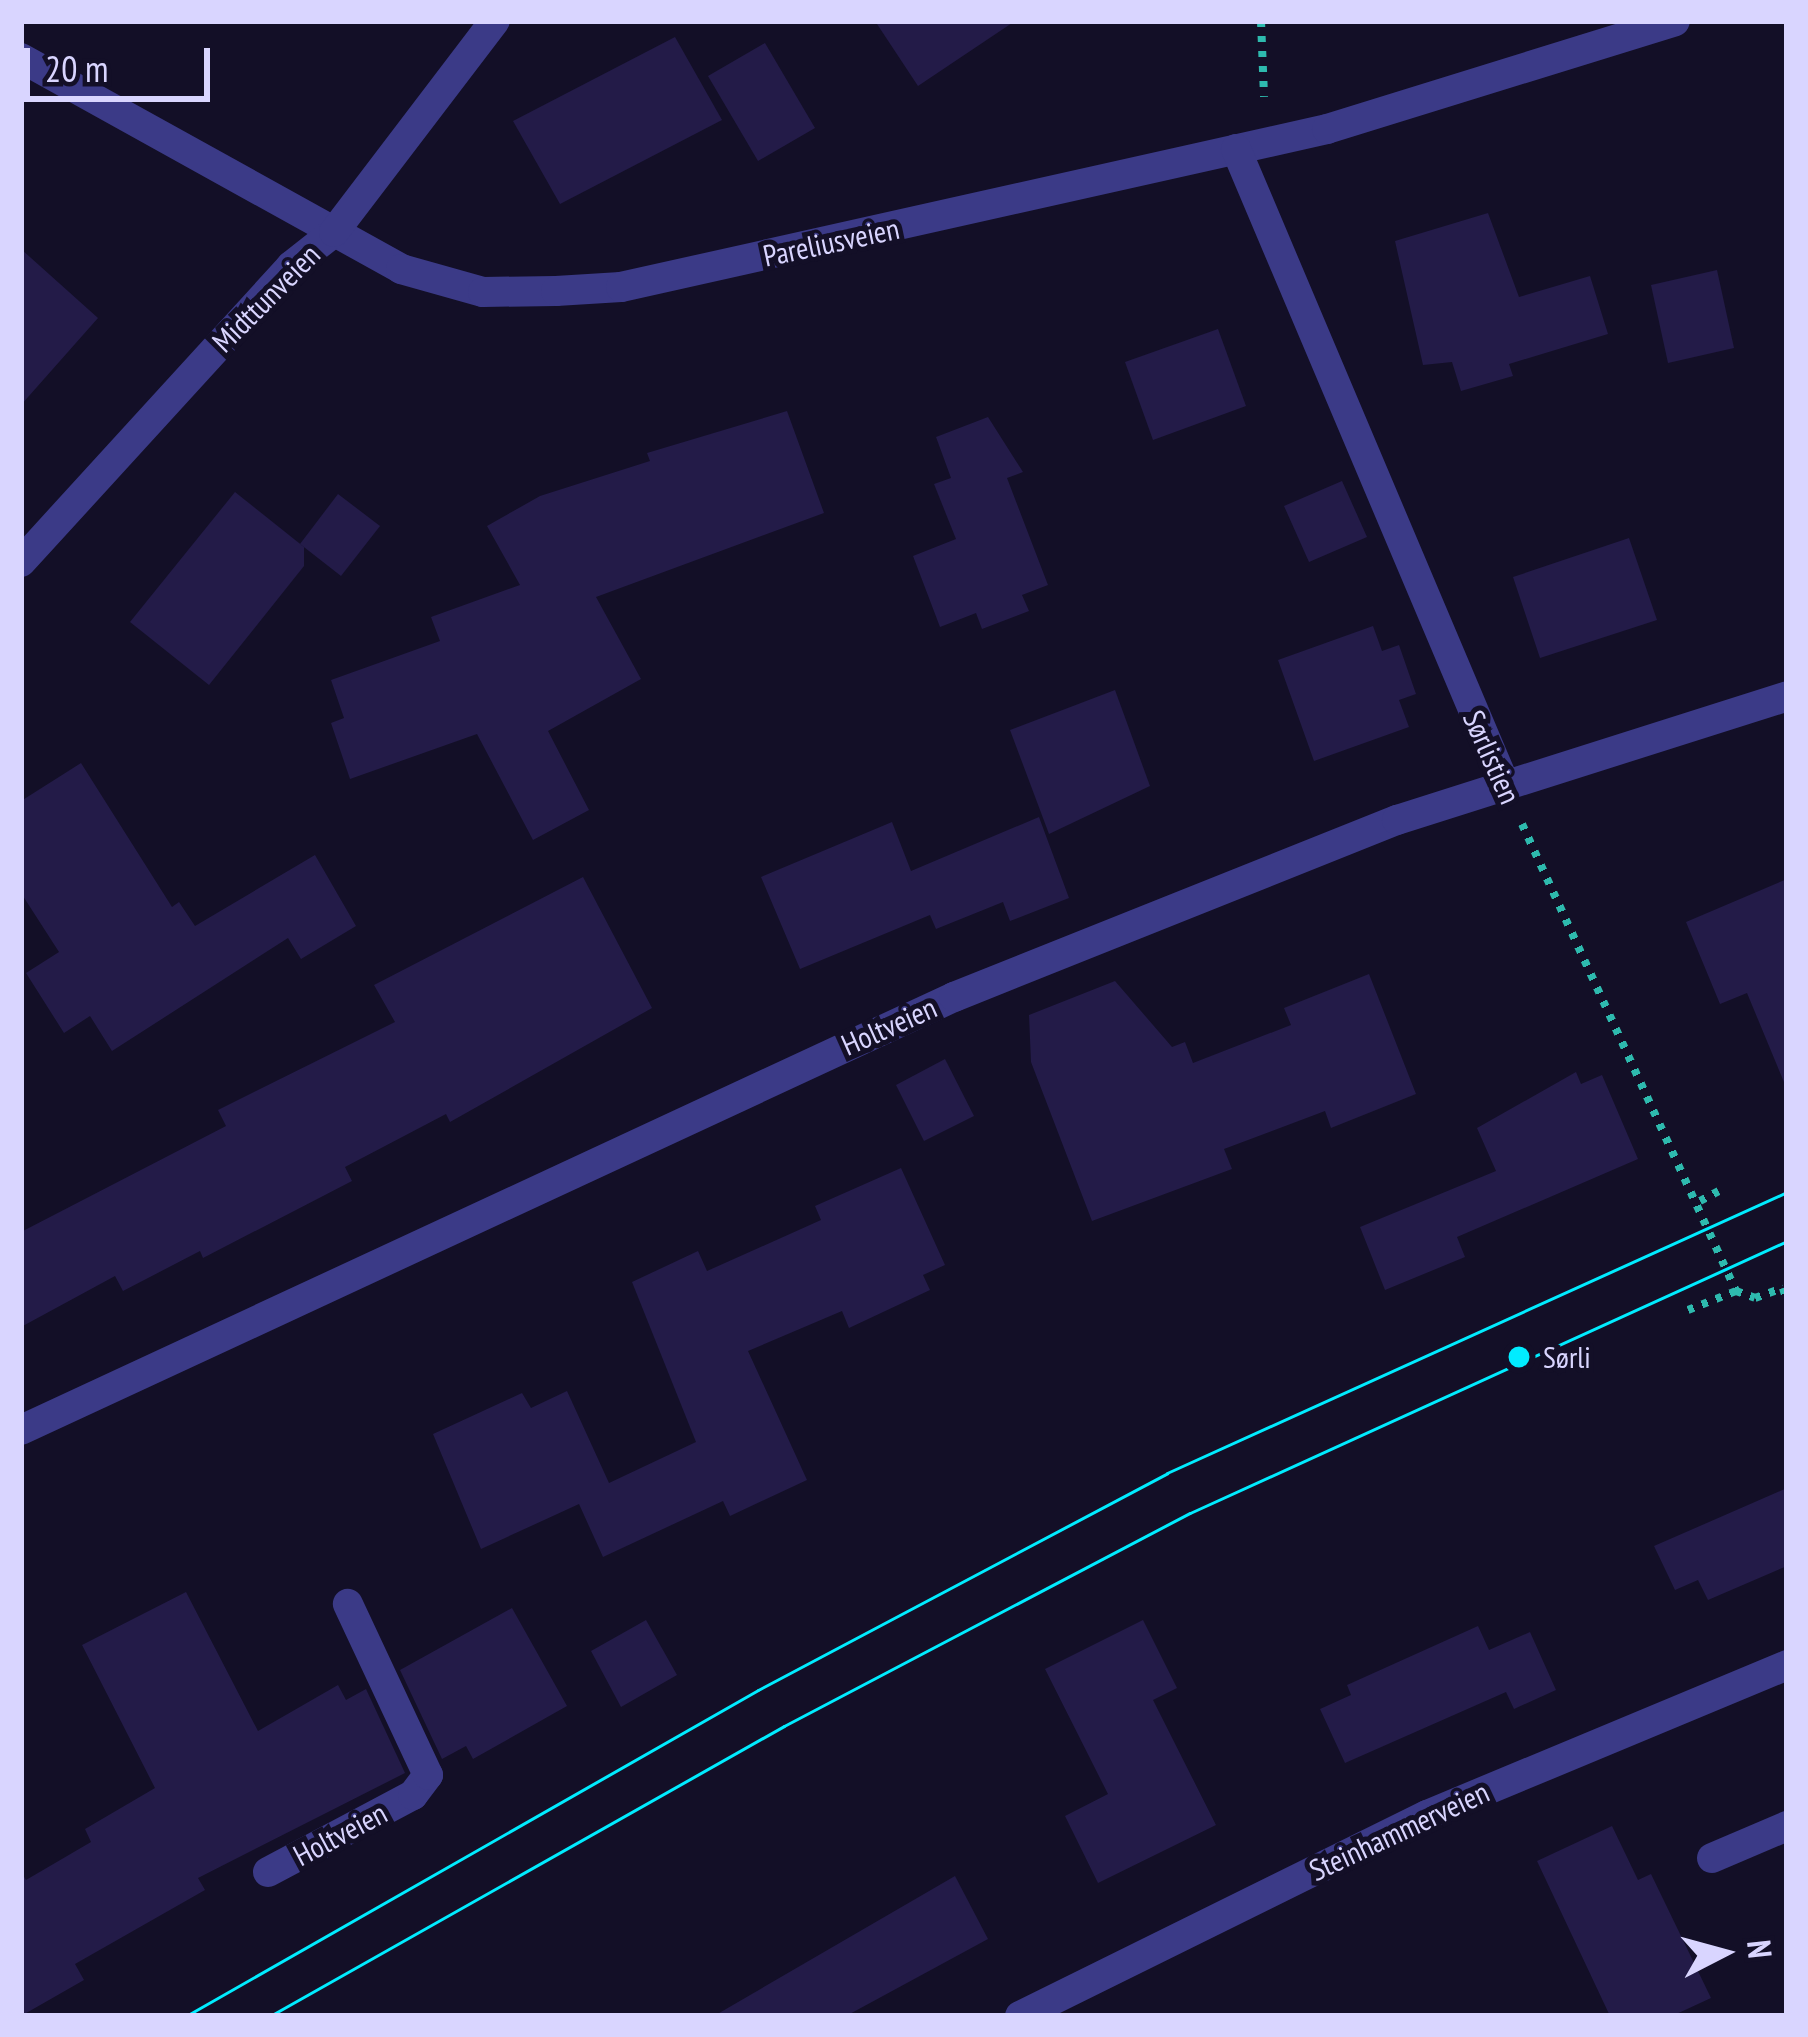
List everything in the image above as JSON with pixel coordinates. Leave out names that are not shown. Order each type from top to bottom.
[{"type":"street","name":"Midttunveien","points":[[21,562],[291,266],[334,232],[495,21]]},
{"type":"street","name":"Pareliusveien","points":[[21,58],[400,269],[483,292],[621,287],[1251,145],[1454,95],[1675,21]]},
{"type":"street","name":"Sørlistien","points":[[1251,145],[1505,784]]},
{"type":"street","name":"Holtveien","points":[[21,1430],[954,997],[1505,784],[1787,696]]},
{"type":"street","name":"Holtveien","points":[[268,1872],[412,1796],[428,1775],[348,1604]]},
{"type":"street","name":"Steinhammerveien","points":[[1020,2016],[1427,1815],[1787,1665]]},
{"type":"street","points":[[1712,1858],[1787,1826]]},
{"type":"path","points":[[1251,145],[1262,21]]},
{"type":"path","name":"Sørlistien","points":[[1505,784],[1689,1203],[1700,1201],[1736,1291]]},
{"type":"path","points":[[1700,1201],[1719,1191]]},
{"type":"path","points":[[1688,1310],[1736,1291],[1755,1298],[1783,1288],[1787,1301]]},
{"type":"building","points":[[875,21],[1015,21],[918,86]]},
{"type":"building","points":[[675,37],[722,120],[560,204],[513,121]]},
{"type":"building","points":[[765,43],[815,128],[758,161],[708,76]]},
{"type":"building","points":[[1488,213],[1519,297],[1590,276],[1608,334],[1509,364],[1513,376],[1461,391],[1452,362],[1423,365],[1395,241]]},
{"type":"building","points":[[21,249],[98,318],[21,405]]},
{"type":"building","points":[[1717,270],[1734,348],[1668,363],[1651,285]]},
{"type":"building","points":[[1218,329],[1246,406],[1153,440],[1125,362]]},
{"type":"building","points":[[787,411],[824,513],[596,597],[641,679],[548,731],[589,810],[533,840],[477,734],[350,779],[331,723],[344,718],[331,680],[440,641],[431,617],[520,585],[487,526],[540,496],[650,461],[647,453]]},
{"type":"building","points":[[988,417],[1023,472],[1007,478],[1048,585],[1022,595],[1029,611],[982,629],[976,613],[940,627],[913,556],[956,539],[934,484],[951,478],[936,437]]},
{"type":"building","points":[[1342,481],[1367,537],[1309,562],[1284,506]]},
{"type":"building","points":[[235,492],[304,547],[304,566],[209,685],[130,622]]},
{"type":"building","points":[[338,494],[380,526],[341,576],[300,544]]},
{"type":"building","points":[[1629,538],[1657,620],[1540,658],[1513,577]]},
{"type":"building","points":[[1373,626],[1382,651],[1399,645],[1416,694],[1399,700],[1409,727],[1314,761],[1278,660]]},
{"type":"building","points":[[1115,690],[1150,786],[1049,834],[1010,730]]},
{"type":"building","points":[[81,763],[172,907],[179,902],[195,926],[315,855],[356,926],[301,959],[288,938],[112,1051],[90,1016],[64,1033],[26,973],[59,952],[21,893],[21,801]]},
{"type":"building","points":[[1039,817],[1069,898],[1010,921],[1003,902],[936,929],[930,915],[800,969],[761,877],[892,822],[911,871]]},
{"type":"building","points":[[583,877],[652,1008],[450,1122],[446,1114],[345,1167],[352,1181],[203,1258],[200,1251],[123,1291],[115,1276],[21,1327],[21,1232],[226,1126],[218,1110],[395,1022],[374,985]]},
{"type":"building","points":[[1787,879],[1786,1087],[1747,993],[1720,1004],[1686,922]]},
{"type":"building","points":[[1369,974],[1416,1094],[1331,1128],[1325,1111],[1224,1149],[1232,1169],[1092,1221],[1031,1062],[1029,1015],[1115,981],[1172,1047],[1185,1042],[1193,1063],[1291,1025],[1284,1008]]},
{"type":"building","points":[[945,1059],[974,1116],[924,1141],[896,1085]]},
{"type":"building","points":[[1576,1072],[1581,1084],[1602,1075],[1638,1159],[1457,1237],[1465,1257],[1385,1290],[1360,1227],[1496,1171],[1477,1128]]},
{"type":"building","points":[[901,1168],[945,1265],[923,1275],[930,1290],[849,1328],[842,1311],[748,1351],[807,1480],[730,1516],[723,1501],[603,1557],[579,1504],[481,1549],[433,1434],[522,1393],[531,1408],[567,1391],[609,1483],[696,1442],[632,1282],[698,1251],[707,1271],[821,1220],[815,1206]]},
{"type":"building","points":[[1787,1488],[1787,1566],[1708,1600],[1698,1580],[1675,1590],[1654,1546]]},
{"type":"building","points":[[186,1592],[258,1731],[338,1685],[346,1700],[366,1689],[405,1773],[198,1878],[205,1890],[75,1964],[84,1980],[21,2016],[21,1872],[26,1880],[91,1842],[85,1829],[155,1788],[82,1645]]},
{"type":"building","points":[[512,1608],[567,1706],[473,1759],[466,1746],[442,1759],[400,1670]]},
{"type":"building","points":[[646,1620],[677,1675],[621,1707],[591,1651]]},
{"type":"building","points":[[1143,1620],[1177,1688],[1153,1700],[1216,1825],[1098,1883],[1065,1816],[1108,1794],[1045,1669]]},
{"type":"building","points":[[1478,1626],[1489,1650],[1530,1632],[1556,1690],[1514,1709],[1506,1692],[1345,1763],[1320,1709],[1351,1695],[1347,1685]]},
{"type":"building","points":[[1612,1826],[1638,1880],[1651,1874],[1711,1998],[1672,2016],[1610,2016],[1537,1861]]},
{"type":"building","points":[[955,1876],[988,1939],[846,2016],[714,2016]]},
{"type":"tram line","points":[[186,2016],[758,1690],[1167,1473],[1787,1192]]},
{"type":"tram line","points":[[270,2016],[784,1726],[1190,1513],[1787,1241]]},
{"type":"place","name":"Sørli","points":[[1519,1357]]}]
